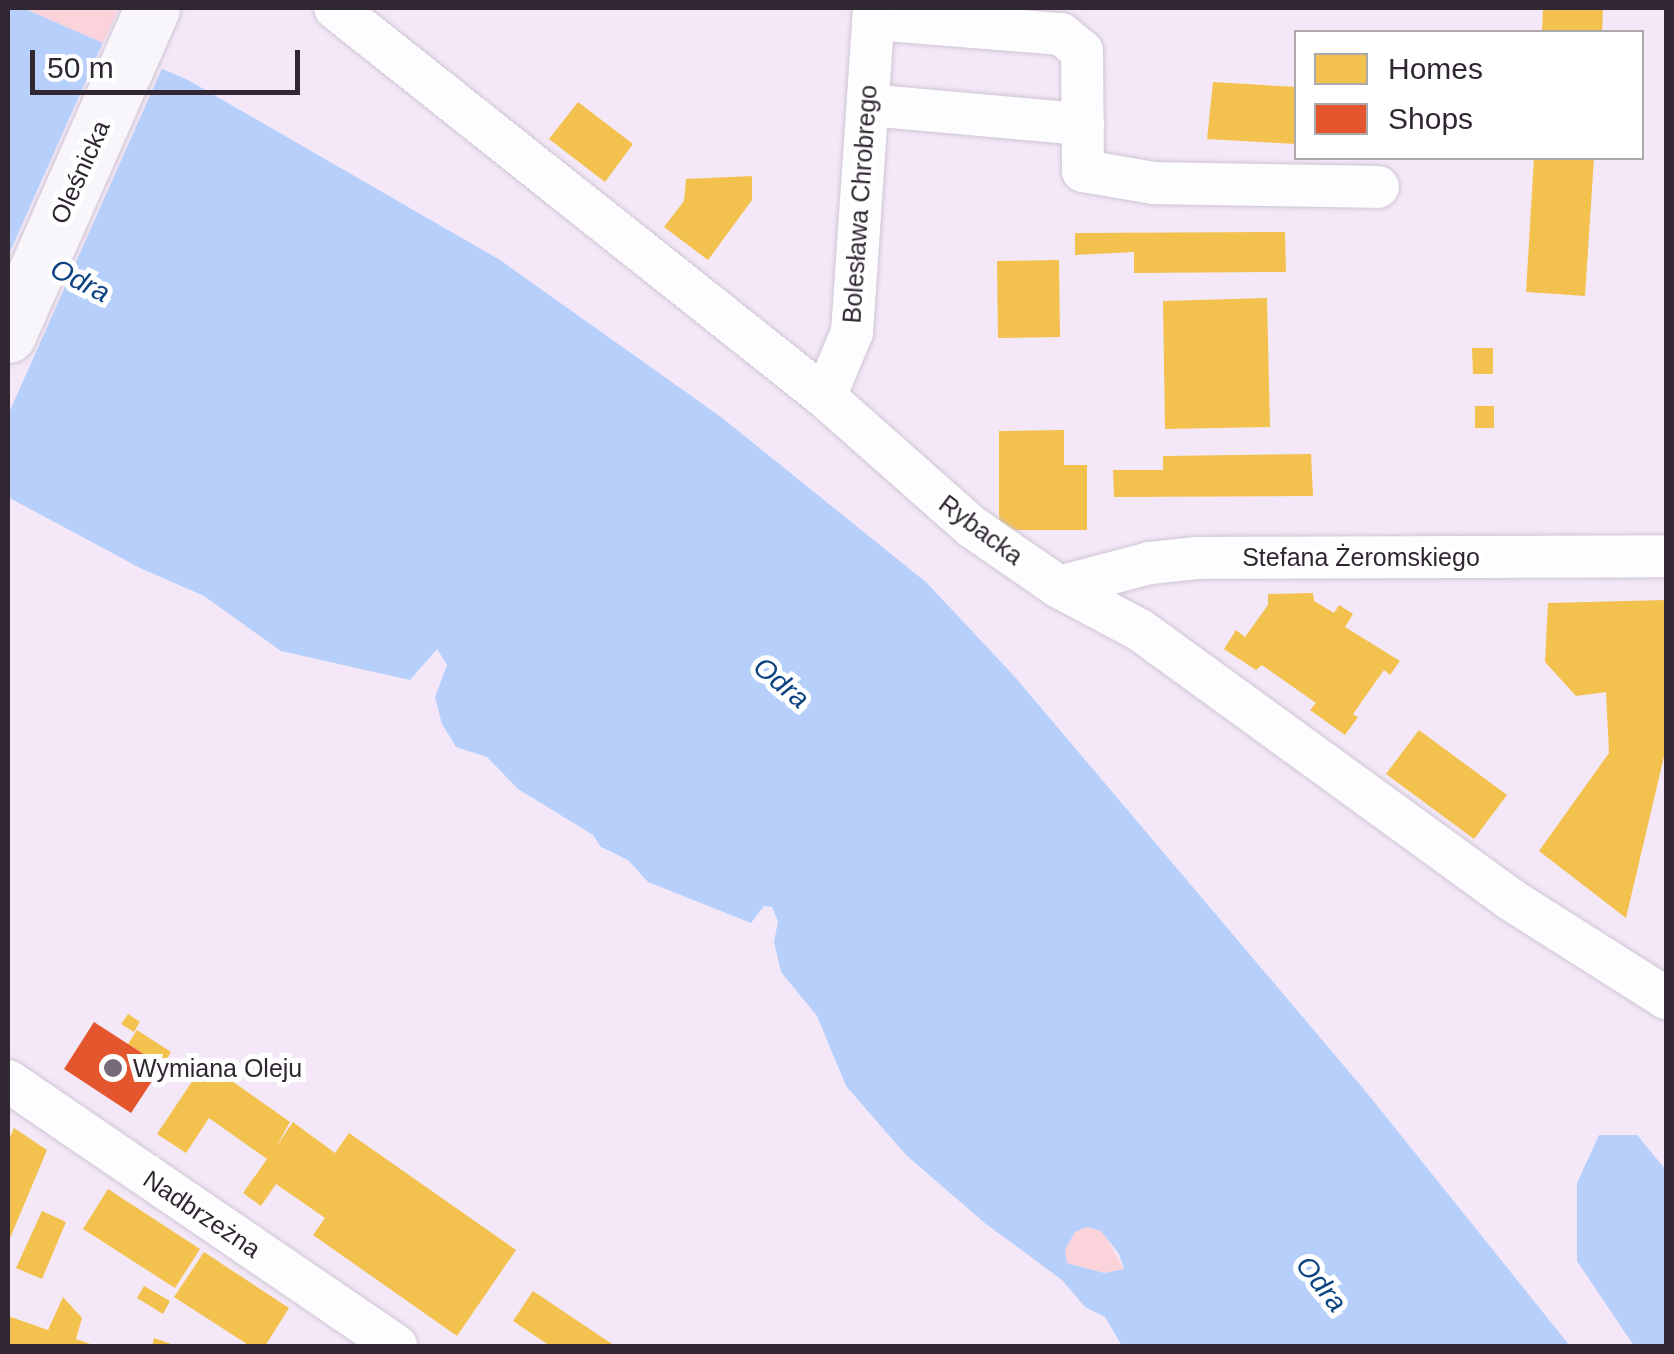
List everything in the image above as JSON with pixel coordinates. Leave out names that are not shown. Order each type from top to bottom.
[{"type":"main road","name":"Oleśnicka","points":[[8,335],[146,22]]},
{"type":"street","name":"Rybacka","points":[[335,8],[825,396],[972,527],[1059,587],[1140,630],[1510,899],[1666,998]]},
{"type":"street","name":"Bolesława Chrobrego","points":[[825,396],[852,332],[874,13]]},
{"type":"street","points":[[874,13],[1061,34],[1082,52],[1083,171],[1154,183],[1378,187]]},
{"type":"street","points":[[868,104],[1083,124]]},
{"type":"street","name":"Stefana Żeromskiego","points":[[1059,587],[1150,562],[1197,558],[1666,556]]},
{"type":"street","name":"Nadbrzeżna","points":[[8,1080],[396,1346]]},
{"type":"shaded area","points":[[23,8],[119,8],[103,43]]},
{"type":"shaded area","points":[[1087,1227],[1102,1231],[1124,1269],[1104,1273],[1066,1263],[1065,1250],[1075,1232]]},
{"type":"water","name":"Odra","points":[[8,8],[23,8],[188,80],[500,260],[721,417],[927,583],[1015,677],[1367,1093],[1570,1346],[1122,1346],[1105,1317],[1085,1307],[1062,1280],[986,1224],[906,1155],[846,1086],[817,1016],[781,972],[774,942],[778,921],[772,907],[764,906],[751,923],[648,882],[628,860],[601,847],[593,835],[518,789],[487,757],[456,747],[442,724],[435,697],[447,665],[437,649],[410,680],[281,651],[204,596],[140,568],[8,497]],"holes":[[[1087,1227],[1101,1231],[1119,1254],[1124,1269],[1104,1273],[1067,1263],[1065,1250],[1075,1232]]]},
{"type":"water","points":[[1599,1135],[1637,1135],[1666,1170],[1666,1346],[1634,1346],[1577,1261],[1577,1183]]},
{"type":"pier","points":[[105,38],[164,64],[8,415],[8,256]]},
{"type":"building: Homes","points":[[1543,8],[1603,8],[1602,30],[1542,30]]},
{"type":"building: Homes","points":[[1213,82],[1294,87],[1294,144],[1207,139]]},
{"type":"building: Homes","points":[[578,102],[633,144],[605,182],[549,139]]},
{"type":"building: Homes","points":[[1534,160],[1594,160],[1585,296],[1526,292]]},
{"type":"building: Homes","points":[[752,176],[752,200],[708,260],[664,227],[684,201],[686,179]]},
{"type":"building: Homes","points":[[1285,232],[1286,272],[1134,273],[1134,252],[1075,255],[1075,233]]},
{"type":"building: Homes","points":[[1059,260],[1060,337],[998,338],[997,261]]},
{"type":"building: Homes","points":[[1267,298],[1270,427],[1165,429],[1163,301]]},
{"type":"building: Homes","points":[[1472,348],[1493,348],[1493,374],[1473,374]]},
{"type":"building: Homes","points":[[1475,406],[1494,406],[1494,428],[1475,428]]},
{"type":"building: Homes","points":[[1064,430],[1064,465],[1087,465],[1087,530],[999,530],[999,431]]},
{"type":"building: Homes","points":[[1311,454],[1313,496],[1114,497],[1113,470],[1163,470],[1163,456]]},
{"type":"building: Homes","points":[[1313,593],[1314,601],[1334,613],[1339,605],[1353,614],[1345,627],[1400,661],[1390,675],[1384,670],[1353,714],[1358,717],[1345,735],[1310,710],[1316,703],[1262,665],[1256,670],[1224,649],[1236,630],[1245,637],[1268,605],[1268,594]]},
{"type":"building: Homes","points":[[1666,600],[1666,748],[1626,918],[1539,851],[1609,753],[1606,692],[1576,696],[1545,662],[1548,603]]},
{"type":"building: Homes","points":[[1419,730],[1507,795],[1474,839],[1386,774]]},
{"type":"building: Homes","points":[[128,1014],[140,1022],[134,1032],[121,1024]]},
{"type":"building: Homes","points":[[137,1030],[171,1052],[162,1066],[128,1044]]},
{"type":"building: Homes","points":[[205,1062],[290,1122],[276,1147],[293,1122],[335,1153],[349,1133],[516,1250],[457,1336],[313,1235],[325,1218],[276,1184],[261,1206],[243,1193],[267,1159],[209,1118],[186,1153],[157,1134]]},
{"type":"building: Homes","points":[[14,1128],[47,1150],[8,1243],[8,1142]]},
{"type":"building: Homes","points":[[108,1189],[200,1249],[175,1288],[83,1229]]},
{"type":"building: Homes","points":[[42,1211],[66,1222],[42,1279],[16,1268]]},
{"type":"building: Homes","points":[[204,1252],[289,1308],[265,1346],[250,1346],[174,1297]]},
{"type":"building: Homes","points":[[144,1286],[170,1301],[163,1314],[137,1298]]},
{"type":"building: Homes","points":[[533,1291],[615,1346],[550,1346],[513,1321]]},
{"type":"building: Homes","points":[[63,1297],[82,1318],[76,1339],[96,1346],[8,1346],[8,1316],[48,1330]]},
{"type":"building: Homes","points":[[154,1338],[177,1346],[152,1346]]},
{"type":"building: Shops","name":"Wymiana Oleju","points":[[94,1022],[162,1066],[131,1113],[64,1069]]},
{"type":"place","name":"Wymiana Oleju","points":[[113,1068]]}]
